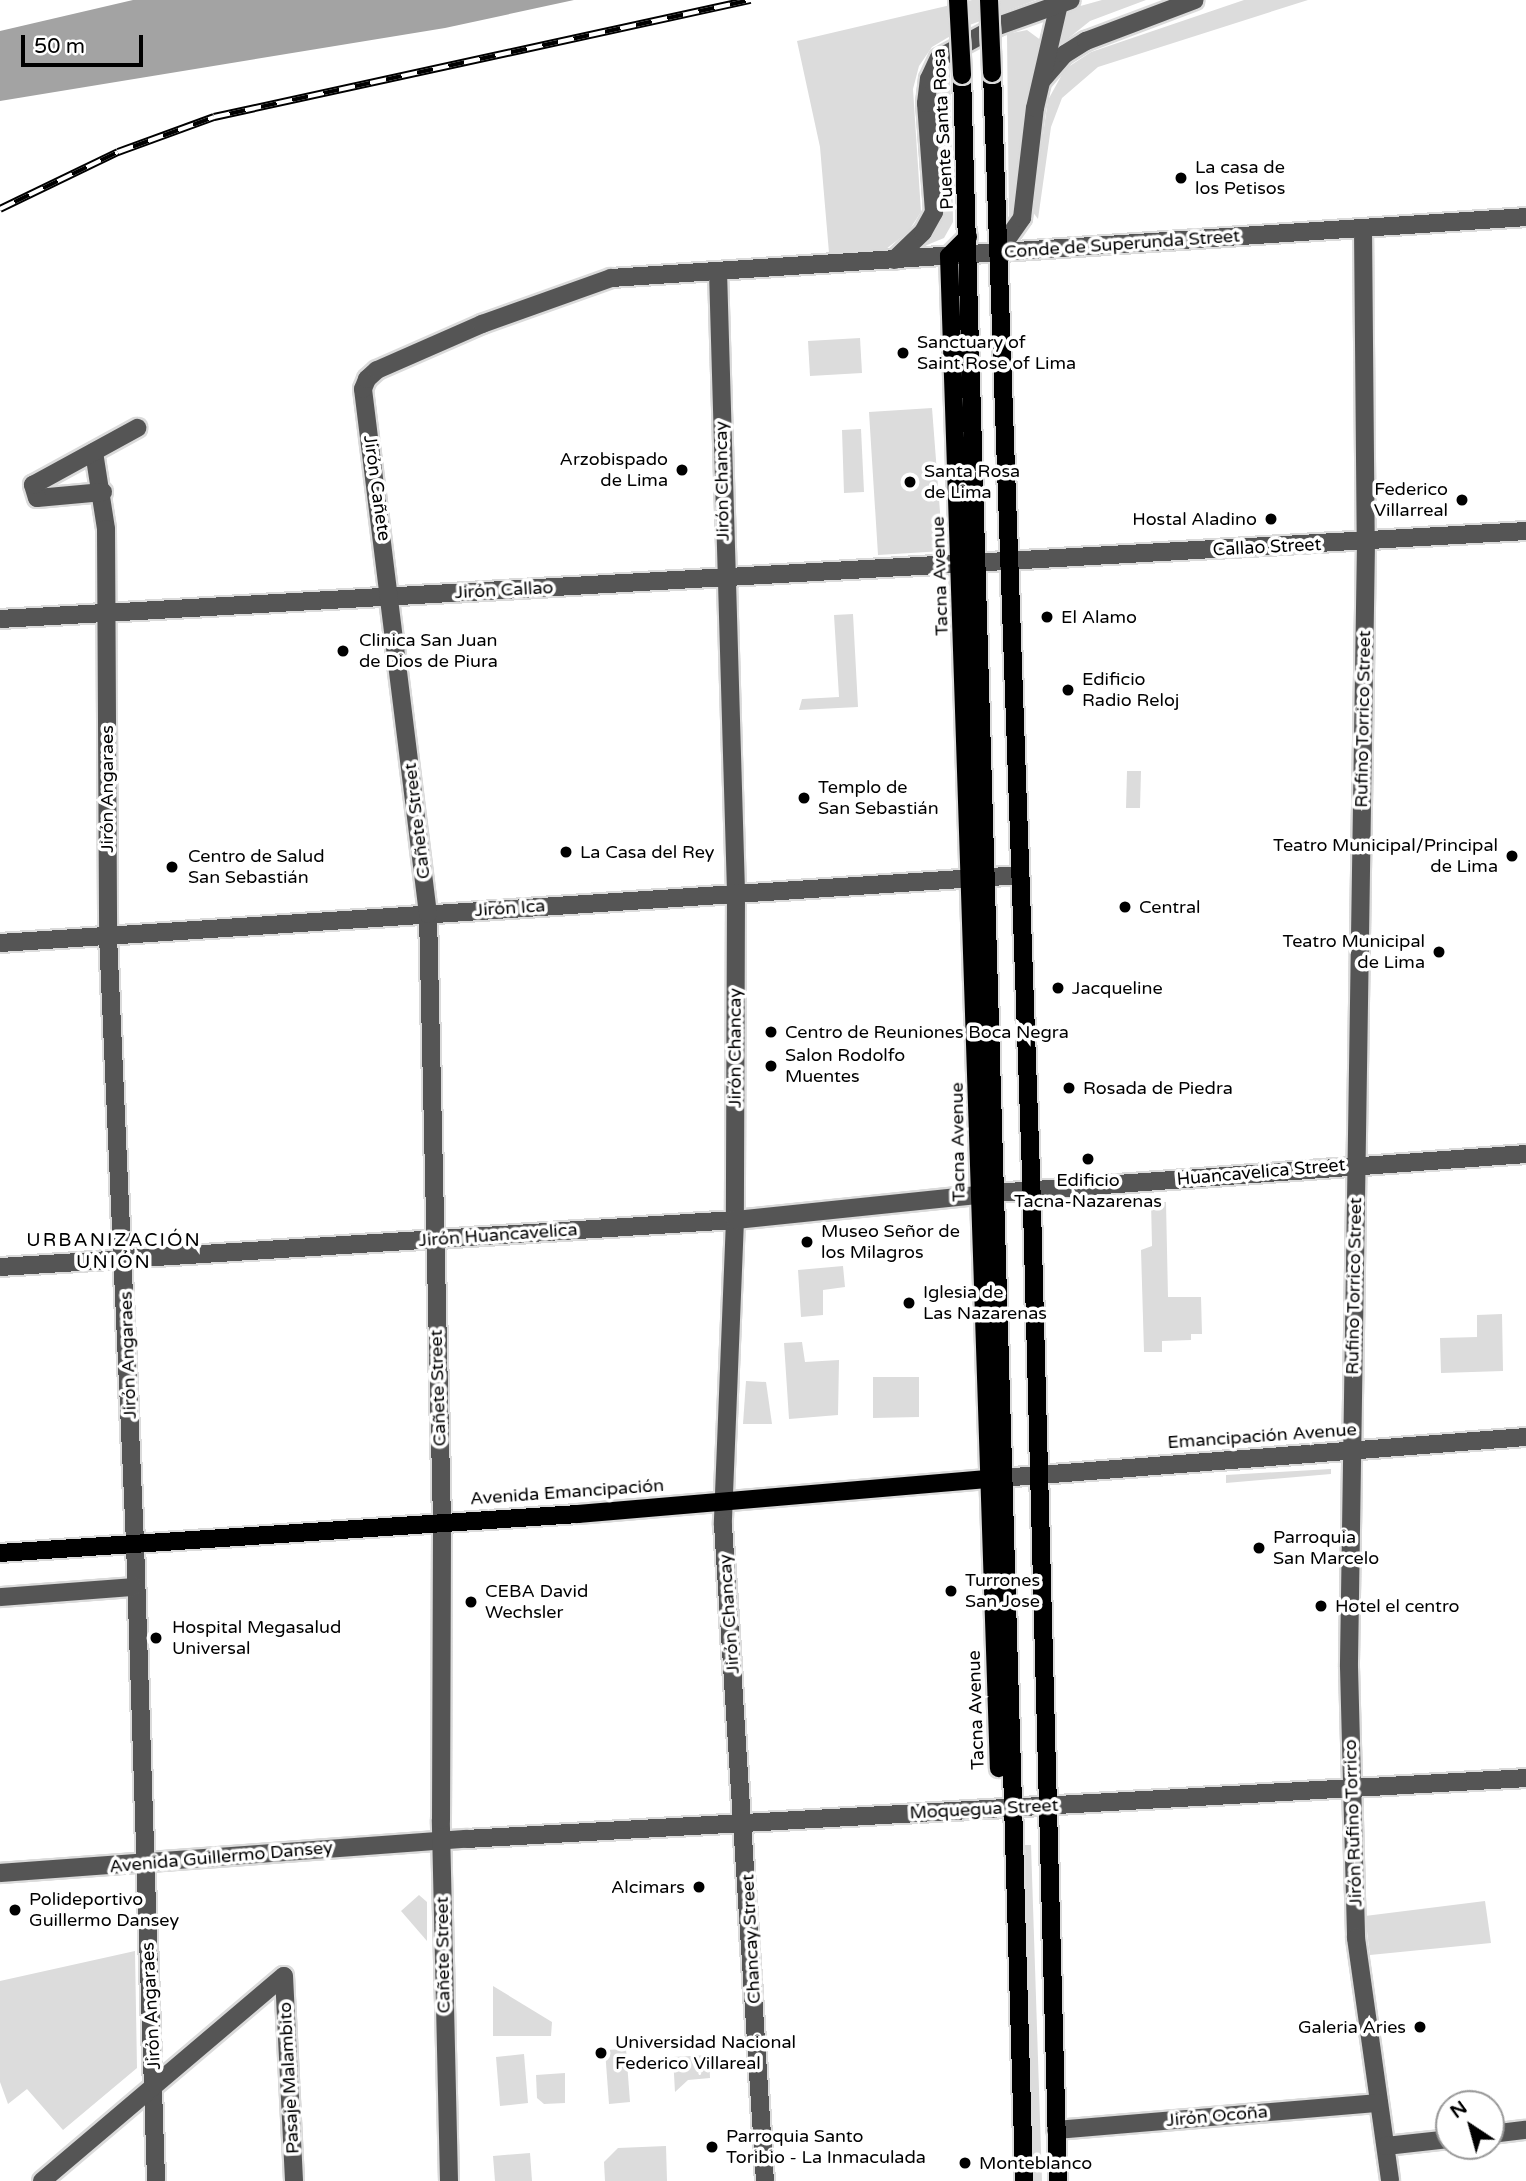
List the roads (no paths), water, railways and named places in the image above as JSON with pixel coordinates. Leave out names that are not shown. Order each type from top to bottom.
[{"type":"main road","name":"Puente Santa Rosa","points":[[958,0],[969,255]]},
{"type":"main road","points":[[989,0],[1020,875],[1036,1191],[1036,1476],[1058,2181]]},
{"type":"main road","points":[[949,256],[968,237]]},
{"type":"main road","name":"Tacna Avenue","points":[[969,255],[969,562]]},
{"type":"main road","name":"Tacna Avenue","points":[[949,256],[969,562],[1007,1808]]},
{"type":"main road","name":"Avenida Emancipación","points":[[135,1543],[995,1479]]},
{"type":"main road","points":[[0,1553],[135,1543]]},
{"type":"main road","points":[[1007,1808],[1013,2181]]},
{"type":"main road","points":[[1007,1808],[1024,2181]]},
{"type":"street","points":[[1041,81],[1065,54],[1086,41],[1195,0]]},
{"type":"street","points":[[998,252],[1022,218],[1041,81],[1065,2]]},
{"type":"street","points":[[894,260],[923,232],[934,212],[926,103],[933,67],[957,46],[1065,2]]},
{"type":"street","name":"Conde de Superunda Street","points":[[367,379],[377,370],[482,324],[611,278],[1526,217]]},
{"type":"street","name":"Rufino Torrico Street","points":[[1351,1785],[1351,1450],[1366,542],[1363,228]]},
{"type":"street","name":"Jirón Chancay","points":[[718,271],[723,577],[736,893],[735,1220],[723,1536],[744,1823]]},
{"type":"street","name":"Jirón Cañete","points":[[367,379],[363,389],[391,597]]},
{"type":"street","points":[[103,492],[35,496],[35,484],[137,428]]},
{"type":"street","name":"Jirón Angaraes","points":[[94,452],[103,492],[106,529],[108,936],[135,1543],[133,1587],[155,2086],[156,2181]]},
{"type":"street","name":"Callao Street","points":[[1008,560],[1526,531]]},
{"type":"street","name":"Jirón Callao","points":[[0,619],[1008,560]]},
{"type":"street","name":"Cañete Street","points":[[391,597],[428,914],[433,1239],[442,1522],[441,1841],[449,2181]]},
{"type":"street","name":"Jirón Ica","points":[[0,943],[1020,875]]},
{"type":"street","name":"Huancavelica Street","points":[[987,1194],[1356,1164],[1526,1154]]},
{"type":"street","name":"Jirón Huancavelica","points":[[0,1267],[735,1220],[987,1194]]},
{"type":"street","name":"Emancipación Avenue","points":[[995,1479],[1526,1437]]},
{"type":"street","points":[[0,1597],[133,1587]]},
{"type":"street","name":"Moquegua Street","points":[[441,1841],[1351,1785],[1526,1778]]},
{"type":"street","name":"Jirón Rufino Torrico","points":[[1351,1785],[1356,1938],[1390,2181]]},
{"type":"street","name":"Chancay Street","points":[[744,1823],[765,2181]]},
{"type":"street","name":"Avenida Guillermo Dansey","points":[[0,1873],[441,1841]]},
{"type":"street","name":"Pasaje Malambito","points":[[155,2086],[284,1976],[294,2181]]},
{"type":"street","points":[[42,2181],[155,2086]]},
{"type":"street","name":"Jirón Ocoña","points":[[1056,2130],[1378,2103]]},
{"type":"street","points":[[1505,2132],[1526,2130]]},
{"type":"street","points":[[1386,2146],[1435,2141]]},
{"type":"railway","points":[[0,209],[118,152],[214,117],[750,0]]},
{"type":"place","name":"La casa de los Petisos","points":[[1181,178]]},
{"type":"place","name":"Sanctuary of Saint Rose of Lima","points":[[903,353]]},
{"type":"place","name":"Arzobispado de Lima","points":[[682,470]]},
{"type":"place","name":"Santa Rosa de Lima","points":[[910,482]]},
{"type":"place","name":"Federico Villarreal","points":[[1462,500]]},
{"type":"place","name":"Hostal Aladino","points":[[1271,519]]},
{"type":"place","name":"El Alamo","points":[[1047,617]]},
{"type":"place","name":"Clinica San Juan de Dios de Piura","points":[[343,651]]},
{"type":"place","name":"Edificio Radio Reloj","points":[[1068,690]]},
{"type":"place","name":"Templo de San Sebastián","points":[[804,798]]},
{"type":"place","name":"La Casa del Rey","points":[[566,852]]},
{"type":"place","name":"Teatro Municipal/Principal de Lima","points":[[1512,856]]},
{"type":"place","name":"Centro de Salud San Sebastián","points":[[172,867]]},
{"type":"place","name":"Central","points":[[1125,907]]},
{"type":"place","name":"Teatro Municipal de Lima","points":[[1439,952]]},
{"type":"place","name":"Jacqueline","points":[[1058,988]]},
{"type":"place","name":"Centro de Reuniones Boca Negra","points":[[771,1032]]},
{"type":"place","name":"Salon Rodolfo Muentes","points":[[771,1066]]},
{"type":"place","name":"Rosada de Piedra","points":[[1069,1088]]},
{"type":"place","name":"Edificio Tacna-Nazarenas","points":[[1088,1159]]},
{"type":"place","name":"Museo Señor de los Milagros","points":[[807,1242]]},
{"type":"place","name":"Iglesia de Las Nazarenas","points":[[909,1303]]},
{"type":"place","name":"Parroquia San Marcelo","points":[[1259,1548]]},
{"type":"place","name":"Turrones San Jose","points":[[951,1591]]},
{"type":"place","name":"CEBA David Wechsler","points":[[471,1602]]},
{"type":"place","name":"Hotel el centro","points":[[1321,1606]]},
{"type":"place","name":"Hospital Megasalud Universal","points":[[156,1638]]},
{"type":"place","name":"Alcimars","points":[[699,1887]]},
{"type":"place","name":"Polideportivo Guillermo Dansey","points":[[15,1910]]},
{"type":"place","name":"Galeria Aries","points":[[1420,2027]]},
{"type":"place","name":"Universidad Nacional Federico Villareal","points":[[601,2053]]},
{"type":"place","name":"Parroquia Santo Toribio - La Inmaculada","points":[[712,2147]]},
{"type":"place","name":"Monteblanco","points":[[965,2163]]},
{"type":"district","name":"URBANIZACIÓN UNIÓN","points":[[114,1252]]}]
